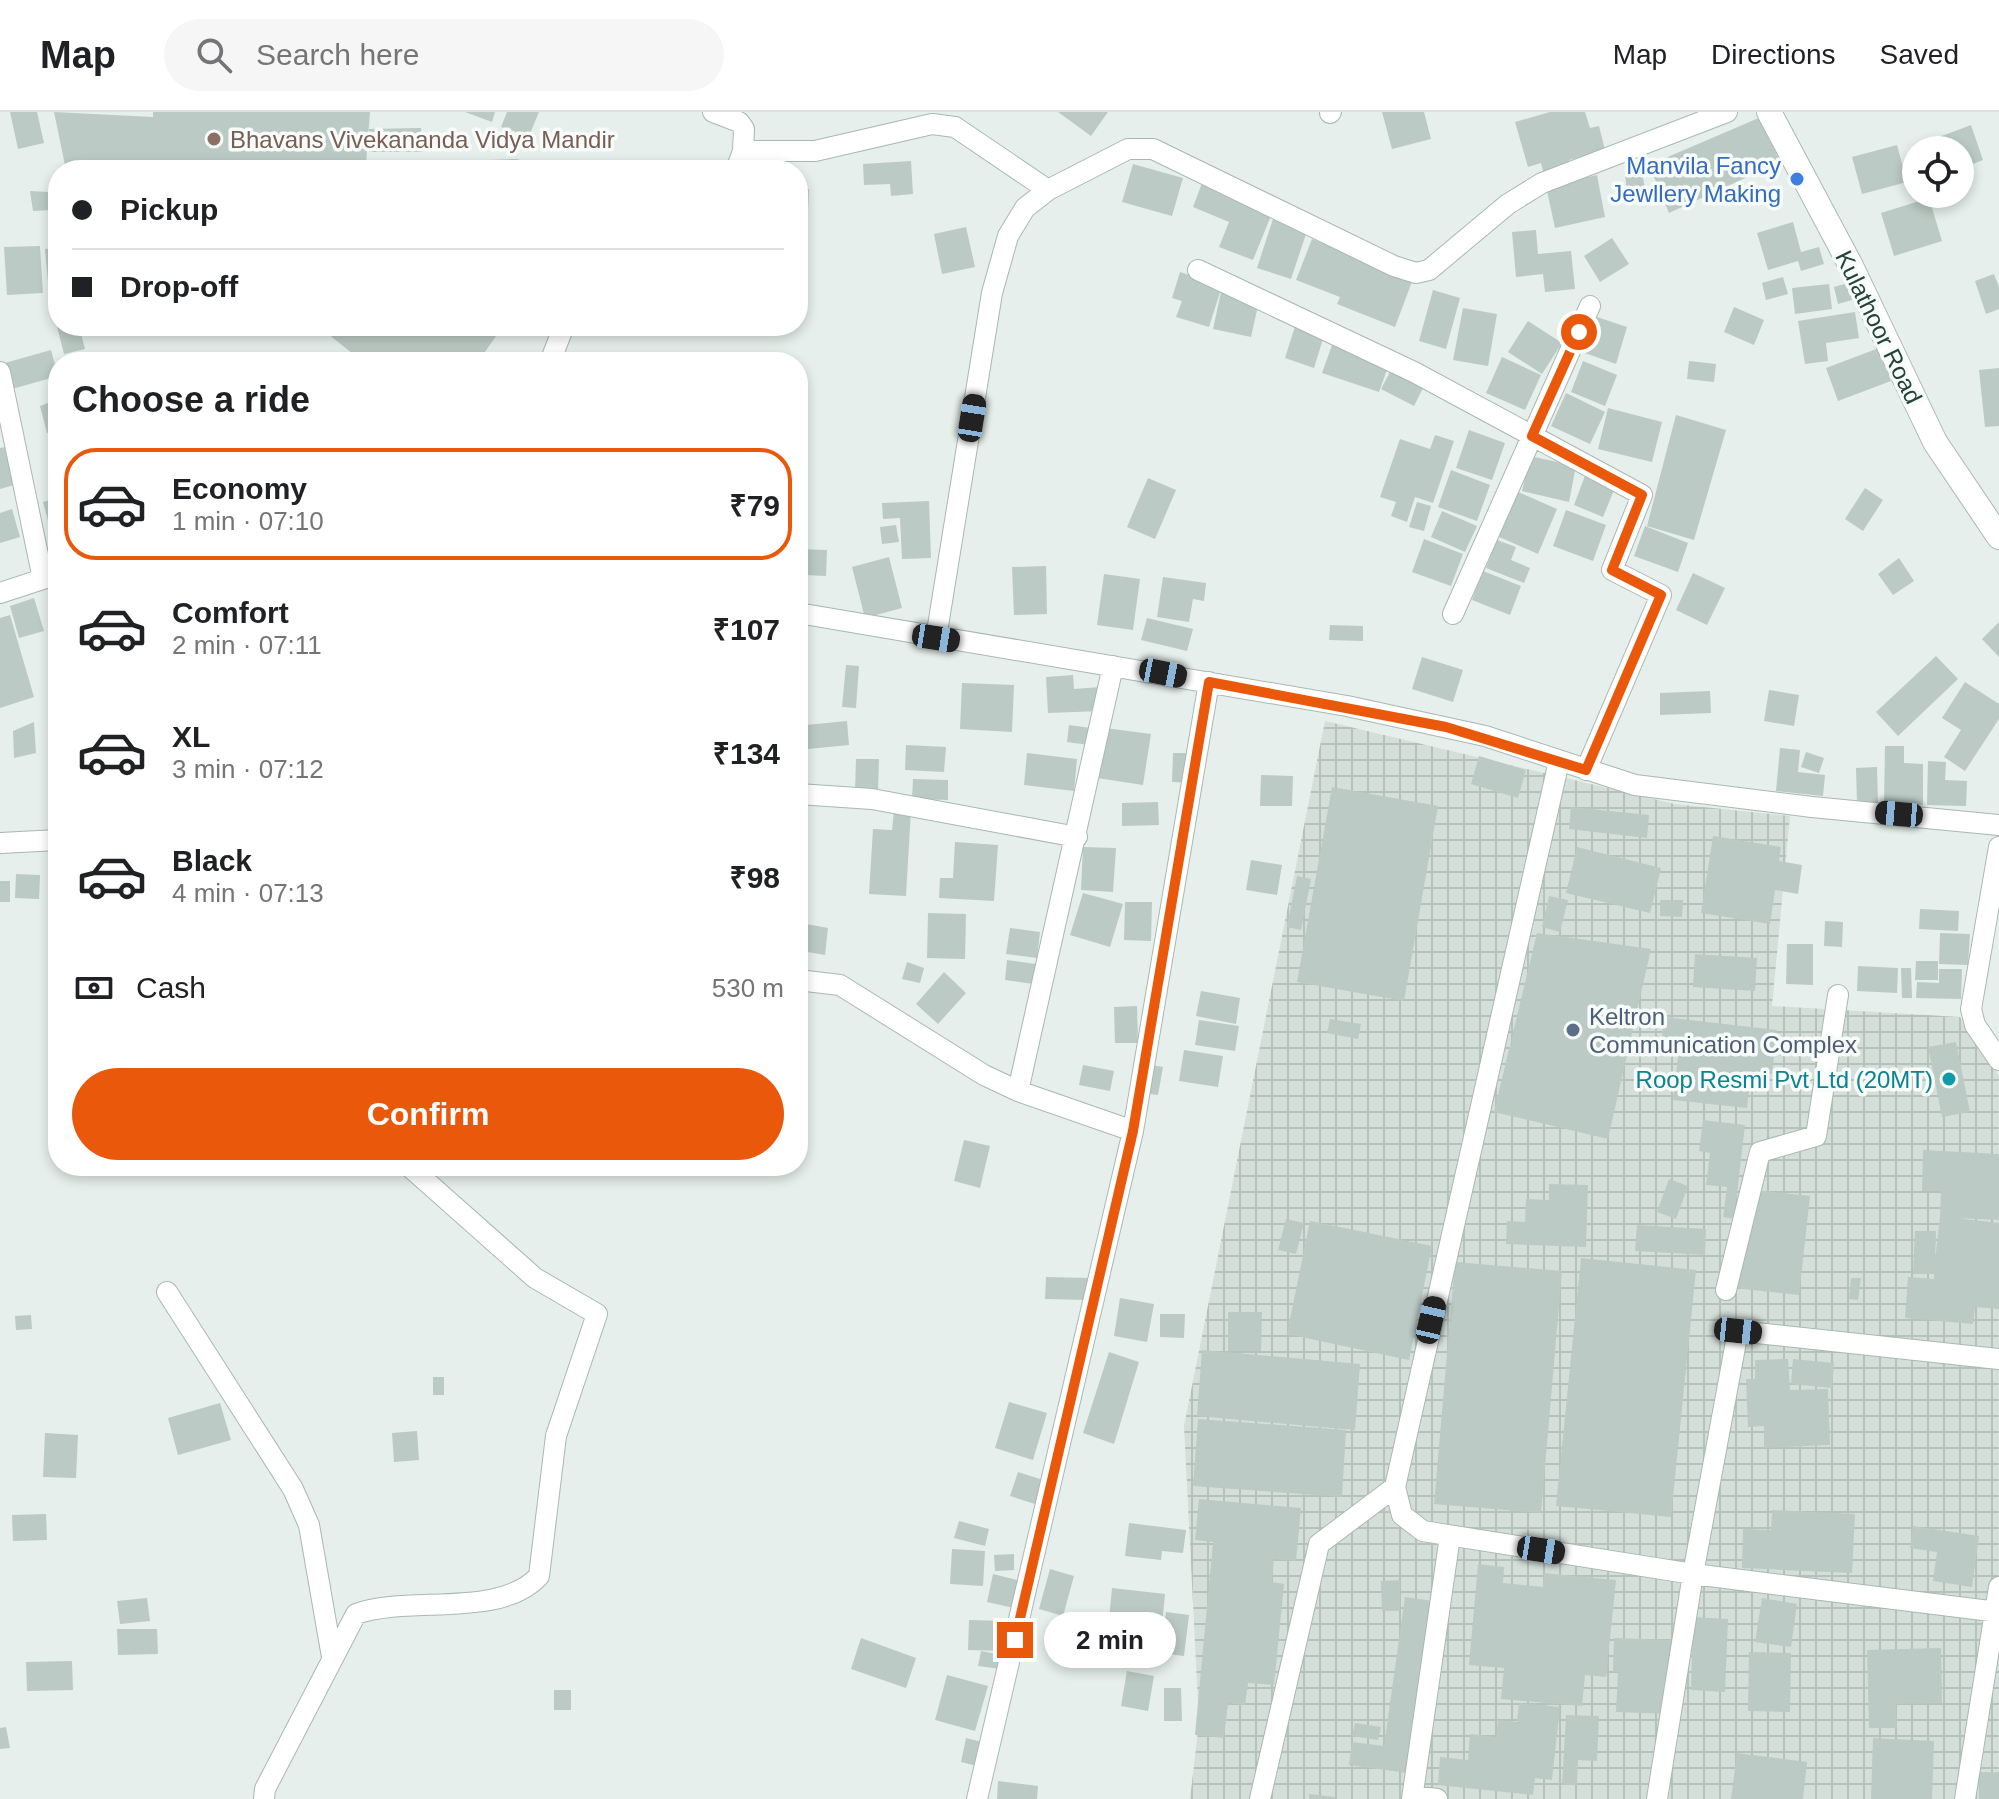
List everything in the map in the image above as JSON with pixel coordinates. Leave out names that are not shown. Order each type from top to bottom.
[{"type":"main road","name":"Kulathoor Road","points":[[1769,112],[1851,266],[1935,442],[1999,537]]},
{"type":"street","points":[[713,112],[739,122],[744,129],[740,160],[815,151],[932,124],[955,127],[1048,190]]},
{"type":"street","points":[[936,638],[992,293],[1008,236],[1025,208],[1048,190],[1128,149],[1153,149],[1394,266],[1416,273],[1429,270],[1508,204],[1542,183],[1727,112]]},
{"type":"street","points":[[1198,270],[1414,372],[1642,495],[1612,570],[1661,595],[1586,770]]},
{"type":"street","points":[[1453,614],[1590,306]]},
{"type":"street","points":[[0,372],[48,569]]},
{"type":"street","points":[[0,593],[48,578]]},
{"type":"street","points":[[808,615],[1420,721],[1485,736],[1635,785],[1812,807],[1999,825]]},
{"type":"street","points":[[1018,1091],[1113,666]]},
{"type":"street","points":[[977,1799],[1133,1131],[1209,682]]},
{"type":"street","points":[[1559,761],[1395,1487],[1402,1515],[1423,1531],[1450,1536],[1693,1574],[1998,1612]]},
{"type":"street","points":[[808,795],[872,799],[1077,837]]},
{"type":"street","points":[[0,843],[48,841]]},
{"type":"street","points":[[1999,847],[1971,1009],[1975,1025],[1999,1060]]},
{"type":"street","points":[[808,981],[840,985],[984,1075],[1018,1091],[1133,1131]]},
{"type":"street","points":[[1726,1290],[1760,1152],[1816,1136],[1838,995]]},
{"type":"street","points":[[264,1799],[265,1789],[356,1614],[373,1607],[426,1606],[511,1595],[528,1587],[539,1576],[556,1436],[597,1314],[535,1278],[420,1176]]},
{"type":"street","points":[[167,1292],[293,1489],[309,1525],[332,1657]]},
{"type":"street","points":[[1657,1799],[1693,1574],[1738,1331],[1999,1359]]},
{"type":"street","points":[[1260,1799],[1319,1544],[1395,1487]]},
{"type":"street","points":[[1437,1799],[1412,1797],[1450,1536]]},
{"type":"street","points":[[1965,1799],[1998,1612],[1999,1587]]},
{"type":"shaded area","points":[[1325,721],[1675,804],[1790,816],[1772,1006],[1960,1017],[1999,1076],[1999,1799],[1190,1799],[1199,1722],[1184,1426]]},
{"type":"building","points":[[10,112],[37,112],[44,143],[18,149]]},
{"type":"building","name":"Bhavans Vivekananda Vidya Mandir","points":[[54,112],[153,117],[153,112],[370,112],[366,160],[64,160]]},
{"type":"building","points":[[465,112],[495,112],[492,122]]},
{"type":"building","points":[[507,112],[539,112],[529,136],[501,127]]},
{"type":"building","points":[[1058,112],[1108,112],[1091,136]]},
{"type":"building","points":[[1382,112],[1424,112],[1431,139],[1392,149]]},
{"type":"building","points":[[1550,112],[1585,112],[1590,128],[1599,126],[1605,150],[1569,160],[1572,172],[1545,179],[1541,163],[1528,167],[1515,122]]},
{"type":"building","points":[[1761,117],[1780,162],[1669,213],[1649,165]]},
{"type":"building","points":[[1971,125],[1983,160],[1974,164],[1974,136],[1942,136]]},
{"type":"building","points":[[421,128],[422,152],[369,152],[369,129]]},
{"type":"building","points":[[1897,145],[1902,164],[1902,183],[1862,194],[1852,157]]},
{"type":"building","points":[[911,161],[913,194],[891,196],[890,184],[864,185],[863,164]]},
{"type":"building","points":[[1133,164],[1183,178],[1172,216],[1122,202]]},
{"type":"building","points":[[1642,172],[1645,189],[1627,192],[1625,174]]},
{"type":"building","points":[[1597,175],[1605,217],[1555,228],[1546,186]]},
{"type":"building","points":[[1204,178],[1275,206],[1253,260],[1219,247],[1229,222],[1193,207]]},
{"type":"building","points":[[30,191],[48,192],[48,210],[33,211]]},
{"type":"building","points":[[1902,206],[1932,208],[1942,241],[1894,256],[1881,213]]},
{"type":"building","points":[[1273,219],[1307,231],[1291,279],[1257,268]]},
{"type":"building","points":[[1793,222],[1801,252],[1819,247],[1824,264],[1801,271],[1798,261],[1768,270],[1757,233]]},
{"type":"building","points":[[966,227],[975,267],[942,274],[934,234]]},
{"type":"building","points":[[1536,230],[1538,254],[1571,251],[1575,289],[1545,292],[1543,274],[1516,277],[1512,232]]},
{"type":"building","points":[[1612,238],[1629,264],[1600,282],[1584,256]]},
{"type":"building","points":[[1312,239],[1413,279],[1395,327],[1337,304],[1340,297],[1296,280]]},
{"type":"building","points":[[40,246],[43,293],[7,295],[4,247]]},
{"type":"building","points":[[45,249],[48,249],[48,282]]},
{"type":"building","points":[[1180,272],[1222,286],[1209,327],[1176,317],[1182,301],[1172,298]]},
{"type":"building","points":[[1994,274],[1999,287],[1999,309],[1986,314],[1975,281]]},
{"type":"building","points":[[1783,277],[1788,294],[1766,300],[1762,283]]},
{"type":"building","points":[[1855,281],[1859,298],[1838,304],[1834,287]]},
{"type":"building","points":[[1829,284],[1832,309],[1795,314],[1792,288]]},
{"type":"building","points":[[1433,290],[1460,298],[1446,349],[1419,341]]},
{"type":"building","points":[[1221,292],[1259,301],[1251,337],[1213,329]]},
{"type":"building","points":[[1734,307],[1764,320],[1754,345],[1724,332]]},
{"type":"building","points":[[1463,308],[1497,314],[1488,366],[1453,360]]},
{"type":"building","points":[[1855,312],[1859,338],[1826,343],[1828,361],[1805,364],[1798,321]]},
{"type":"building","points":[[1591,315],[1627,327],[1616,364],[1579,351]]},
{"type":"building","points":[[1298,317],[1327,326],[1314,368],[1285,358]]},
{"type":"building","points":[[1528,321],[1562,343],[1542,374],[1508,352]]},
{"type":"building","points":[[1336,334],[1393,353],[1379,392],[1322,373]]},
{"type":"building","points":[[59,336],[82,336],[85,349],[63,352]]},
{"type":"building","points":[[330,336],[496,336],[485,352],[350,352]]},
{"type":"building","points":[[1879,348],[1891,381],[1838,401],[1826,368]]},
{"type":"building","points":[[51,350],[52,352],[48,352],[48,379],[12,389],[5,363]]},
{"type":"building","points":[[1502,357],[1541,375],[1525,410],[1486,393]]},
{"type":"building","points":[[1583,361],[1617,375],[1605,406],[1571,392]]},
{"type":"building","points":[[1689,361],[1716,364],[1714,382],[1687,379]]},
{"type":"building","points":[[1999,368],[1999,426],[1985,427],[1979,370]]},
{"type":"building","points":[[1390,372],[1423,388],[1414,406],[1381,389]]},
{"type":"building","points":[[1566,393],[1605,412],[1590,444],[1551,426]]},
{"type":"building","points":[[48,403],[48,433],[47,433],[40,406]]},
{"type":"building","points":[[1608,408],[1662,422],[1652,462],[1598,449]]},
{"type":"building","points":[[1676,415],[1726,430],[1694,540],[1647,526]]},
{"type":"building","points":[[1469,430],[1505,443],[1492,480],[1456,468]]},
{"type":"building","points":[[1435,435],[1454,441],[1433,503],[1415,497],[1407,522],[1391,516],[1396,502],[1380,497],[1400,439],[1430,449]]},
{"type":"building","points":[[6,447],[14,485],[0,489],[0,448]]},
{"type":"building","points":[[1530,456],[1576,466],[1569,502],[1522,491]]},
{"type":"building","points":[[1451,470],[1490,485],[1477,521],[1438,507]]},
{"type":"building","points":[[1586,473],[1616,485],[1603,517],[1574,505]]},
{"type":"building","points":[[1148,478],[1176,490],[1155,539],[1127,527]]},
{"type":"building","points":[[1865,488],[1883,500],[1863,531],[1845,519]]},
{"type":"building","points":[[1516,491],[1557,509],[1538,554],[1497,536]]},
{"type":"building","points":[[48,501],[48,520],[43,502]]},
{"type":"building","points":[[929,501],[931,558],[902,559],[900,518],[883,519],[882,503]]},
{"type":"building","points":[[1417,502],[1431,506],[1424,531],[1409,527]]},
{"type":"building","points":[[12,509],[20,537],[0,543],[0,513]]},
{"type":"building","points":[[1566,510],[1606,525],[1593,561],[1553,546]]},
{"type":"building","points":[[1442,511],[1477,526],[1465,552],[1431,537]]},
{"type":"building","points":[[896,525],[899,542],[882,544],[880,527]]},
{"type":"building","points":[[1645,526],[1688,543],[1678,572],[1634,556]]},
{"type":"building","points":[[1424,539],[1463,554],[1451,586],[1412,572]]},
{"type":"building","points":[[1497,540],[1516,547],[1511,560],[1530,568],[1524,583],[1486,568]]},
{"type":"building","points":[[808,549],[827,550],[826,576],[808,575]]},
{"type":"building","points":[[889,557],[902,608],[865,618],[852,567]]},
{"type":"building","points":[[1899,558],[1914,581],[1893,595],[1878,574]]},
{"type":"building","points":[[1046,566],[1047,614],[1014,615],[1012,567]]},
{"type":"building","points":[[1483,571],[1521,586],[1510,615],[1472,600]]},
{"type":"building","points":[[1693,573],[1725,588],[1707,625],[1676,610]]},
{"type":"building","points":[[1104,574],[1140,579],[1133,630],[1097,625]]},
{"type":"building","points":[[1163,577],[1206,583],[1204,601],[1193,599],[1189,622],[1157,617]]},
{"type":"building","points":[[34,598],[44,631],[19,638],[10,606]]},
{"type":"building","points":[[10,615],[34,697],[0,708],[0,618]]},
{"type":"building","points":[[1147,618],[1193,629],[1187,651],[1141,640]]},
{"type":"building","points":[[1999,622],[1999,657],[1982,639]]},
{"type":"building","points":[[1330,625],[1363,626],[1363,641],[1329,640]]},
{"type":"building","points":[[1936,656],[1958,679],[1898,736],[1876,712]]},
{"type":"building","points":[[1422,657],[1463,670],[1453,702],[1412,689]]},
{"type":"building","points":[[846,665],[859,666],[856,708],[842,707]]},
{"type":"building","points":[[1073,675],[1074,689],[1100,687],[1102,711],[1048,713],[1046,677]]},
{"type":"building","points":[[1965,682],[1999,704],[1999,719],[1965,771],[1944,757],[1961,730],[1942,718]]},
{"type":"building","points":[[962,683],[1014,685],[1012,732],[960,729]]},
{"type":"building","points":[[1769,690],[1799,695],[1794,726],[1764,721]]},
{"type":"building","points":[[1710,691],[1711,713],[1660,715],[1660,693]]},
{"type":"building","points":[[847,721],[849,745],[808,749],[808,725]]},
{"type":"building","points":[[34,722],[36,753],[14,758],[13,731]]},
{"type":"building","points":[[1069,725],[1091,728],[1089,745],[1067,742]]},
{"type":"building","points":[[1105,728],[1151,734],[1143,785],[1097,778]]},
{"type":"building","points":[[906,745],[946,747],[944,772],[905,770]]},
{"type":"building","points":[[1885,746],[1904,746],[1904,763],[1923,764],[1923,805],[1884,804]]},
{"type":"building","points":[[1780,748],[1800,750],[1798,772],[1825,775],[1823,796],[1776,791]]},
{"type":"building","points":[[1806,752],[1824,758],[1819,773],[1801,767]]},
{"type":"building","points":[[1027,753],[1077,759],[1074,791],[1024,785]]},
{"type":"building","points":[[1173,753],[1198,753],[1197,783],[1172,782]]},
{"type":"building","points":[[1479,756],[1526,770],[1518,798],[1471,784]]},
{"type":"building","points":[[856,759],[879,759],[878,791],[855,791]]},
{"type":"building","points":[[1928,761],[1946,762],[1945,780],[1967,781],[1966,806],[1927,805]]},
{"type":"building","points":[[1877,767],[1878,802],[1857,802],[1856,768]]},
{"type":"building","points":[[1261,775],[1293,776],[1292,806],[1260,806]]},
{"type":"building","points":[[913,779],[948,780],[948,800],[912,799]]},
{"type":"building","points":[[1332,787],[1438,806],[1404,1001],[1297,982]]},
{"type":"building","points":[[1158,802],[1159,825],[1122,826],[1122,803]]},
{"type":"building","points":[[1571,807],[1649,815],[1647,838],[1569,829]]},
{"type":"building","points":[[894,810],[911,810],[906,896],[869,894],[873,829],[892,830]]},
{"type":"building","points":[[1713,836],[1781,847],[1779,861],[1802,865],[1798,894],[1775,890],[1770,924],[1701,913]]},
{"type":"building","points":[[955,842],[998,845],[994,901],[939,898],[940,878],[953,878]]},
{"type":"building","points":[[1083,847],[1116,848],[1113,892],[1081,890]]},
{"type":"building","points":[[1577,847],[1661,868],[1650,913],[1566,893]]},
{"type":"building","points":[[1251,860],[1282,865],[1277,895],[1246,890]]},
{"type":"building","points":[[16,874],[40,875],[39,899],[15,898]]},
{"type":"building","points":[[1297,876],[1311,879],[1301,930],[1287,927]]},
{"type":"building","points":[[0,881],[10,881],[10,902],[0,902]]},
{"type":"building","points":[[1083,893],[1123,904],[1110,947],[1070,935]]},
{"type":"building","points":[[1549,896],[1568,900],[1560,932],[1542,927]]},
{"type":"building","points":[[1660,900],[1683,900],[1682,917],[1660,916]]},
{"type":"building","points":[[1125,902],[1152,902],[1151,941],[1124,940]]},
{"type":"building","points":[[1920,909],[1959,911],[1958,931],[1919,929]]},
{"type":"building","points":[[928,913],[966,914],[965,959],[927,958]]},
{"type":"building","points":[[1825,921],[1843,922],[1842,947],[1824,946]]},
{"type":"building","points":[[808,924],[828,928],[825,955],[808,952]]},
{"type":"building","points":[[1010,928],[1040,932],[1037,958],[1006,954]]},
{"type":"building","name":"Keltron Communication Complex","points":[[1537,933],[1651,949],[1608,1139],[1494,1112]]},
{"type":"building","points":[[1940,933],[1970,934],[1968,965],[1939,964]]},
{"type":"building","points":[[1787,944],[1813,944],[1813,985],[1786,984]]},
{"type":"building","points":[[1695,954],[1757,958],[1755,991],[1693,987]]},
{"type":"building","points":[[1007,960],[1043,965],[1040,985],[1005,980]]},
{"type":"building","points":[[1916,961],[1938,961],[1938,980],[1915,980]]},
{"type":"building","points":[[907,962],[924,968],[920,983],[902,979]]},
{"type":"building","points":[[1858,966],[1898,968],[1897,993],[1857,991]]},
{"type":"building","points":[[1901,968],[1911,968],[1912,998],[1902,998]]},
{"type":"building","points":[[1939,969],[1962,969],[1961,999],[1916,998],[1917,982],[1939,983]]},
{"type":"building","points":[[944,972],[966,993],[938,1024],[916,1004]]},
{"type":"building","points":[[1201,991],[1240,998],[1236,1024],[1196,1016]]},
{"type":"building","points":[[1137,1006],[1138,1043],[1115,1043],[1114,1007]]},
{"type":"building","points":[[1664,1017],[1777,1030],[1772,1074],[1751,1072],[1747,1108],[1673,1100],[1679,1049],[1661,1047]]},
{"type":"building","points":[[1330,1019],[1361,1024],[1358,1039],[1327,1033]]},
{"type":"building","points":[[1199,1020],[1239,1026],[1235,1051],[1195,1045]]},
{"type":"building","name":"Roop Resmi Pvt Ltd (20MT)","points":[[1956,1042],[1970,1112],[1942,1117],[1928,1047]]},
{"type":"building","points":[[1184,1050],[1223,1056],[1218,1087],[1179,1081]]},
{"type":"building","points":[[1145,1064],[1163,1067],[1158,1095],[1141,1093]]},
{"type":"building","points":[[1083,1065],[1114,1071],[1110,1091],[1079,1085]]},
{"type":"building","points":[[1703,1120],[1745,1125],[1734,1219],[1723,1217],[1727,1187],[1706,1185],[1710,1153],[1699,1151]]},
{"type":"building","points":[[964,1140],[990,1146],[980,1188],[954,1181]]},
{"type":"building","points":[[1923,1150],[1999,1154],[1999,1220],[1955,1218],[1999,1223],[1999,1309],[1975,1307],[1973,1324],[1905,1318],[1908,1277],[1934,1279],[1934,1274],[1913,1274],[1915,1231],[1936,1231],[1935,1261],[1940,1217],[1941,1191],[1922,1191]]},
{"type":"building","points":[[1669,1179],[1688,1186],[1676,1219],[1657,1212]]},
{"type":"building","points":[[1549,1184],[1588,1185],[1586,1247],[1506,1244],[1507,1221],[1525,1222],[1526,1199],[1549,1200]]},
{"type":"building","points":[[1747,1189],[1810,1196],[1799,1295],[1735,1288]]},
{"type":"building","points":[[1286,1219],[1304,1223],[1296,1254],[1278,1250]]},
{"type":"building","points":[[1310,1221],[1432,1246],[1409,1360],[1287,1334]]},
{"type":"building","points":[[1637,1225],[1706,1229],[1705,1255],[1635,1251]]},
{"type":"building","points":[[1581,1258],[1696,1270],[1671,1517],[1556,1506]]},
{"type":"building","points":[[1455,1262],[1562,1271],[1541,1513],[1434,1504]]},
{"type":"building","points":[[1046,1277],[1089,1278],[1089,1300],[1045,1299]]},
{"type":"building","points":[[1851,1278],[1861,1278],[1858,1300],[1849,1299]]},
{"type":"building","points":[[1120,1298],[1154,1304],[1147,1342],[1114,1336]]},
{"type":"building","points":[[1228,1312],[1262,1312],[1261,1351],[1228,1351]]},
{"type":"building","points":[[1160,1314],[1185,1314],[1184,1338],[1160,1337]]},
{"type":"building","points":[[31,1315],[32,1329],[16,1330],[15,1316]]},
{"type":"building","points":[[1202,1350],[1360,1364],[1355,1430],[1197,1416]]},
{"type":"building","points":[[1109,1352],[1139,1362],[1114,1444],[1083,1433]]},
{"type":"building","points":[[1788,1359],[1790,1390],[1828,1389],[1830,1445],[1764,1448],[1764,1426],[1748,1427],[1746,1379],[1755,1379],[1755,1360]]},
{"type":"building","points":[[1793,1359],[1834,1363],[1832,1388],[1791,1384]]},
{"type":"building","points":[[433,1377],[444,1377],[444,1395],[433,1395]]},
{"type":"building","points":[[1009,1402],[1047,1413],[1033,1460],[995,1448]]},
{"type":"building","points":[[220,1403],[231,1440],[178,1455],[168,1418]]},
{"type":"building","points":[[1198,1419],[1346,1430],[1342,1497],[1193,1486]]},
{"type":"building","points":[[417,1431],[419,1460],[394,1462],[392,1433]]},
{"type":"building","points":[[45,1433],[78,1435],[76,1478],[43,1477]]},
{"type":"building","points":[[1018,1472],[1043,1480],[1035,1504],[1010,1496]]},
{"type":"building","points":[[1199,1499],[1301,1508],[1296,1561],[1274,1559],[1272,1582],[1284,1584],[1274,1685],[1248,1683],[1245,1705],[1228,1703],[1224,1738],[1195,1735],[1213,1542],[1195,1540]]},
{"type":"building","points":[[1772,1510],[1855,1514],[1852,1573],[1742,1568],[1743,1529],[1771,1530]]},
{"type":"building","points":[[46,1514],[47,1540],[13,1541],[12,1515]]},
{"type":"building","points":[[959,1521],[989,1529],[985,1546],[954,1538]]},
{"type":"building","points":[[1129,1523],[1186,1530],[1183,1553],[1162,1551],[1161,1560],[1125,1556]]},
{"type":"building","points":[[1913,1526],[1979,1536],[1972,1587],[1933,1581],[1937,1552],[1910,1548]]},
{"type":"building","points":[[952,1549],[985,1551],[983,1586],[950,1584]]},
{"type":"building","points":[[1014,1554],[1014,1570],[995,1571],[994,1555]]},
{"type":"building","points":[[1478,1564],[1504,1567],[1503,1583],[1543,1587],[1544,1573],[1616,1580],[1606,1677],[1585,1675],[1582,1706],[1501,1699],[1504,1668],[1469,1665]]},
{"type":"building","points":[[1050,1569],[1074,1576],[1063,1616],[1039,1609]]},
{"type":"building","points":[[993,1574],[1025,1582],[1018,1609],[987,1602]]},
{"type":"building","points":[[1400,1580],[1400,1611],[1382,1611],[1381,1581]]},
{"type":"building","points":[[1112,1588],[1165,1594],[1160,1646],[1107,1640]]},
{"type":"building","points":[[1405,1597],[1440,1602],[1415,1774],[1349,1765],[1352,1742],[1384,1746]]},
{"type":"building","points":[[147,1598],[150,1621],[120,1624],[117,1601]]},
{"type":"building","points":[[1762,1598],[1797,1604],[1791,1647],[1755,1642]]},
{"type":"building","points":[[1166,1612],[1189,1615],[1184,1656],[1161,1653]]},
{"type":"building","points":[[1693,1617],[1728,1619],[1725,1692],[1691,1690]]},
{"type":"building","points":[[969,1620],[1005,1621],[1004,1651],[968,1650]]},
{"type":"building","points":[[117,1629],[157,1629],[158,1654],[118,1655]]},
{"type":"building","points":[[861,1638],[916,1658],[906,1688],[851,1669]]},
{"type":"building","points":[[1614,1638],[1672,1640],[1669,1714],[1616,1712],[1618,1672],[1613,1672]]},
{"type":"building","points":[[1941,1648],[1942,1703],[1896,1704],[1897,1728],[1869,1728],[1867,1650]]},
{"type":"building","points":[[981,1651],[1003,1655],[1001,1669],[978,1666]]},
{"type":"building","points":[[1749,1652],[1791,1653],[1790,1712],[1748,1711]]},
{"type":"building","points":[[72,1661],[73,1690],[27,1691],[26,1662]]},
{"type":"building","points":[[1127,1671],[1154,1676],[1148,1711],[1121,1706]]},
{"type":"building","points":[[947,1675],[988,1686],[975,1731],[935,1720]]},
{"type":"building","points":[[1164,1688],[1181,1688],[1182,1721],[1164,1721]]},
{"type":"building","points":[[554,1690],[571,1690],[571,1710],[554,1710]]},
{"type":"building","points":[[1519,1703],[1560,1707],[1552,1780],[1535,1778],[1533,1795],[1438,1785],[1440,1757],[1468,1760],[1470,1734],[1496,1737],[1498,1720],[1517,1722]]},
{"type":"building","points":[[1566,1715],[1599,1716],[1597,1761],[1578,1760],[1577,1785],[1562,1785]]},
{"type":"building","points":[[1355,1723],[1381,1727],[1378,1740],[1352,1736]]},
{"type":"building","points":[[6,1727],[10,1748],[0,1749],[0,1728]]},
{"type":"building","points":[[966,1738],[982,1742],[977,1766],[961,1762]]},
{"type":"building","points":[[1873,1738],[1934,1741],[1932,1799],[1871,1799]]},
{"type":"building","points":[[1737,1753],[1807,1762],[1803,1799],[1731,1799]]},
{"type":"building","points":[[1978,1772],[1999,1772],[1999,1799],[1979,1799]]},
{"type":"building","points":[[998,1781],[1038,1786],[1037,1799],[997,1799]]},
{"type":"building","points":[[1309,1794],[1335,1797],[1335,1799],[1309,1799]]},
{"type":"place","name":"Bhavans Vivekananda Vidya Mandir","points":[[214,139]]},
{"type":"place","name":"Manvila Fancy Jewllery Making","points":[[1797,179]]},
{"type":"place","name":"Keltron Communication Complex","points":[[1573,1030]]},
{"type":"place","name":"Roop Resmi Pvt Ltd (20MT)","points":[[1949,1079]]},
{"type":"route","points":[[1015,1640],[1133,1131],[1209,682],[1347,706],[1485,736],[1586,770],[1661,595],[1612,570],[1642,495],[1532,436],[1579,332]]}]
